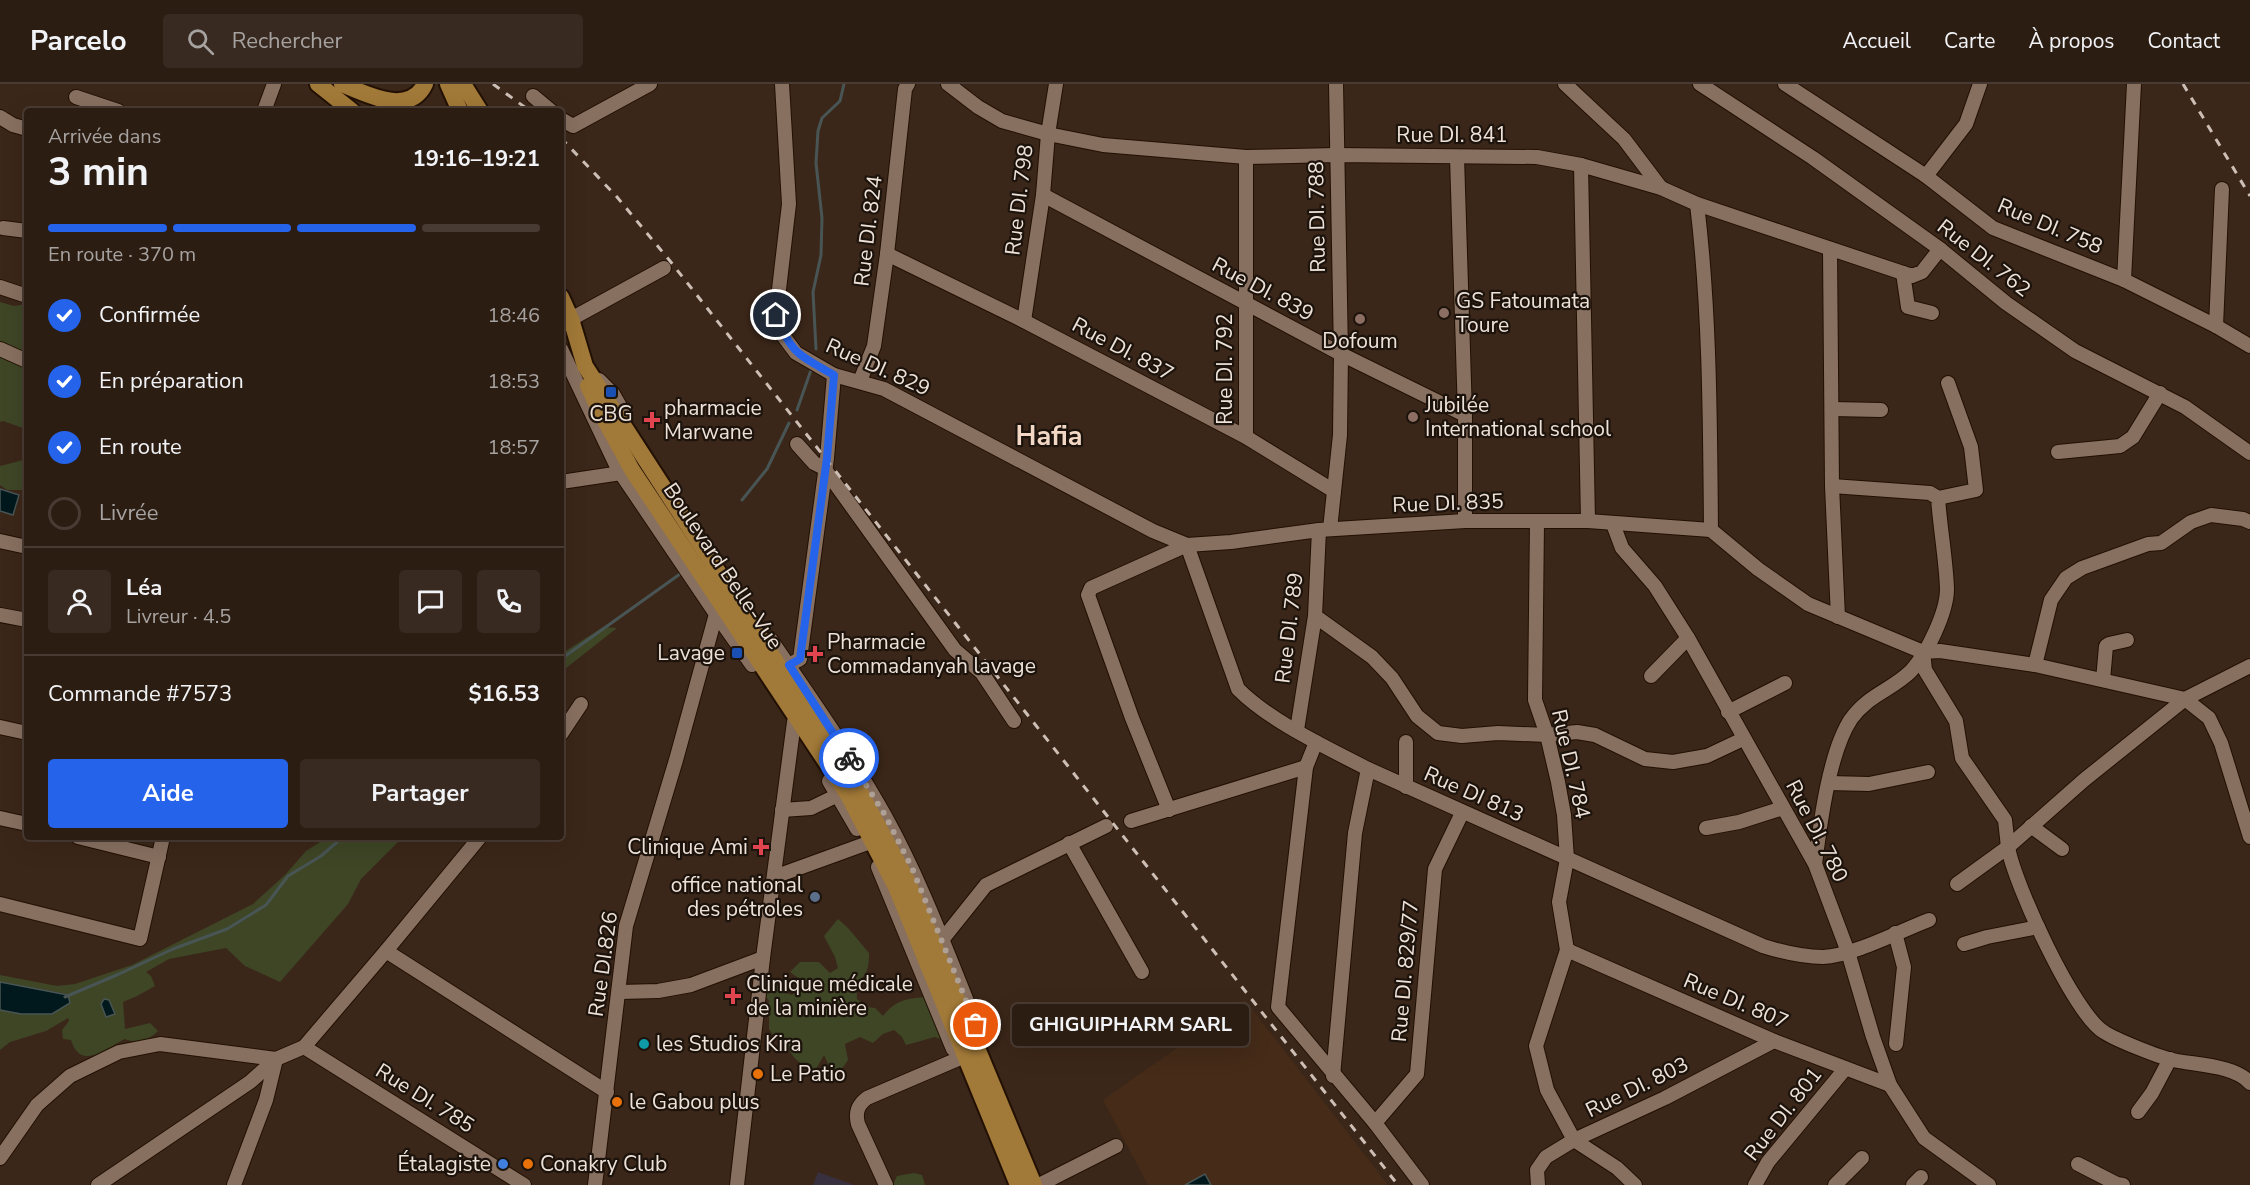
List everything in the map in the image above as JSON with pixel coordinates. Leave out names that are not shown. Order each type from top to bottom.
[{"type":"main road","points":[[318,84],[330,91],[349,108]]},
{"type":"main road","points":[[332,84],[354,99],[360,108]]},
{"type":"main road","points":[[342,84],[386,100],[402,102],[419,94],[425,84]]},
{"type":"main road","points":[[448,84],[459,108]]},
{"type":"main road","points":[[463,84],[478,108]]},
{"type":"main road","name":"Boulevard Belle-Vue","points":[[566,323],[585,366],[859,790],[908,882],[1034,1185]]},
{"type":"main road","name":"Boulevard Belle-Vue","points":[[566,323],[602,416],[632,470],[848,795],[896,887],[1018,1185]]},
{"type":"street","points":[[265,108],[274,84]]},
{"type":"street","points":[[564,121],[573,126],[650,84]]},
{"type":"street","name":"Rue DI. 829","points":[[782,84],[789,204],[776,315],[784,337],[796,353],[834,375],[884,389],[1153,531],[1187,545]]},
{"type":"street","name":"Rue DI. 824","points":[[860,381],[874,346],[887,254],[905,89],[908,84]]},
{"type":"street","name":"Rue DI. 841","points":[[948,84],[978,107],[1002,121],[1048,134],[1103,145],[1246,157],[1336,155],[1537,157],[1581,165],[1661,188],[1696,204],[1903,273]]},
{"type":"street","name":"Rue DI. 798","points":[[1024,321],[1043,195],[1048,134],[1056,84]]},
{"type":"street","name":"Rue DI. 788","points":[[1325,529],[1334,491],[1340,435],[1341,354],[1336,84]]},
{"type":"street","points":[[1565,84],[1624,139],[1661,188]]},
{"type":"street","name":"Rue DI. 762","points":[[1700,84],[1813,159],[1940,249],[2006,303],[2075,351],[2185,407],[2250,453]]},
{"type":"street","name":"Rue DI. 758","points":[[1785,84],[1926,176],[1993,228],[2124,280],[2216,326],[2250,346]]},
{"type":"street","points":[[1926,176],[1966,124],[1980,84]]},
{"type":"street","points":[[2124,280],[2134,84]]},
{"type":"street","points":[[533,96],[547,108]]},
{"type":"street","points":[[76,97],[109,108]]},
{"type":"street","points":[[0,117],[24,128]]},
{"type":"street","name":"Rue DI. 792","points":[[1246,157],[1246,437]]},
{"type":"street","points":[[1457,157],[1465,415],[1465,521]]},
{"type":"street","points":[[1581,165],[1588,521]]},
{"type":"street","points":[[2216,326],[2222,189]]},
{"type":"street","name":"Rue DI. 839","points":[[1043,195],[1341,354],[1465,415]]},
{"type":"street","points":[[1696,204],[1704,263],[1708,339],[1711,530],[1758,569],[1808,604],[1923,652],[1940,651],[2034,665],[2185,699],[2210,718],[2221,743],[2250,837]]},
{"type":"street","points":[[3,228],[24,231]]},
{"type":"street","points":[[1830,249],[1833,486],[1838,617]]},
{"type":"street","points":[[1932,313],[1908,307],[1903,273],[1912,276],[1922,272],[1940,249]]},
{"type":"street","name":"Rue DI. 837","points":[[887,254],[1024,321],[1246,437],[1334,491]]},
{"type":"street","points":[[566,323],[664,268]]},
{"type":"street","points":[[0,288],[24,295]]},
{"type":"street","points":[[0,349],[24,360]]},
{"type":"street","name":"Boulevard Belle-Vue","points":[[564,357],[621,472],[716,614],[794,722],[879,869],[1010,1185]]},
{"type":"street","name":"Boulevard Belle-Vue","points":[[585,366],[613,394],[661,477],[789,665],[885,815],[912,868],[942,940],[1039,1185]]},
{"type":"street","points":[[789,665],[800,659],[834,375]]},
{"type":"street","points":[[1833,486],[1930,493],[1938,498],[1976,490],[1971,447],[1948,383]]},
{"type":"street","points":[[2058,452],[2120,446],[2133,437],[2160,393]]},
{"type":"street","points":[[1832,409],[1881,410]]},
{"type":"street","points":[[797,444],[814,463],[824,468],[955,650],[982,674],[1014,721]]},
{"type":"street","points":[[564,482],[621,472]]},
{"type":"street","points":[[1815,864],[1821,821],[1839,742],[1850,721],[1864,703],[1910,671],[1938,627],[1947,591],[1938,498]]},
{"type":"street","points":[[2034,665],[2051,600],[2066,578],[2093,564],[2148,544],[2161,543],[2192,522],[2211,515],[2250,522]]},
{"type":"street","name":"Rue DI. 835","points":[[1187,545],[1231,542],[1325,529],[1465,521],[1588,521],[1711,530]]},
{"type":"street","name":"Rue DI. 784","points":[[1537,522],[1535,700],[1547,735],[1564,815],[1567,859],[1559,902],[1567,950],[1536,1046],[1548,1090],[1574,1140],[1617,1168],[1635,1185]]},
{"type":"street","name":"Rue DI. 780","points":[[1613,524],[1622,548],[1655,586],[1688,639],[1815,864],[1848,952],[1890,1085],[1924,1138],[1989,1185]]},
{"type":"street","name":"Rue DI. 789","points":[[1297,730],[1315,616],[1325,529]]},
{"type":"street","points":[[0,541],[24,546]]},
{"type":"street","points":[[1170,810],[1132,718],[1088,595],[1091,588],[1187,545]]},
{"type":"street","name":"Rue DI 813","points":[[1187,545],[1238,689],[1249,701],[1316,742],[1368,769],[1763,946],[1791,954],[1824,957],[1848,952],[1929,920]]},
{"type":"street","name":"Rue DI.826","points":[[595,1185],[620,992],[626,926],[676,760],[716,614]]},
{"type":"street","points":[[0,615],[24,619]]},
{"type":"street","points":[[1315,616],[1372,657],[1392,678],[1417,716],[1438,733],[1462,736],[1498,733],[1547,735],[1577,732],[1595,735],[1645,759],[1673,762],[1707,756],[1743,739]]},
{"type":"street","points":[[1651,676],[1688,639]]},
{"type":"street","points":[[2103,680],[2107,645],[2127,640]]},
{"type":"street","points":[[1923,652],[1925,670],[1956,721],[1962,758],[2005,820],[2011,862],[2038,927],[2068,986],[2093,1022],[2104,1032],[2170,1059],[2230,1070],[2244,1076],[2250,1083]]},
{"type":"street","points":[[1957,884],[2008,847],[2084,780],[2185,699],[2250,666]]},
{"type":"street","points":[[1728,712],[1785,683]]},
{"type":"street","points":[[564,730],[581,704]]},
{"type":"street","points":[[737,1185],[763,958],[794,722]]},
{"type":"street","points":[[0,727],[24,732]]},
{"type":"street","points":[[1406,741],[1406,787]]},
{"type":"street","points":[[1316,742],[1306,767],[1278,1007],[1333,1076],[1375,1123],[1422,1185]]},
{"type":"street","points":[[1131,820],[1306,767]]},
{"type":"street","points":[[1333,1076],[1355,833],[1368,769]]},
{"type":"street","points":[[1829,783],[1869,784],[1928,772]]},
{"type":"street","points":[[782,810],[811,808],[838,795]]},
{"type":"street","points":[[1706,828],[1739,822],[1783,808]]},
{"type":"street","name":"Rue DI. 829/77","points":[[1375,1123],[1417,1074],[1435,870],[1462,813]]},
{"type":"street","points":[[0,818],[24,824]]},
{"type":"street","points":[[942,940],[986,885],[1106,826]]},
{"type":"street","points":[[2031,826],[2062,849]]},
{"type":"street","points":[[90,840],[159,857]]},
{"type":"street","points":[[0,904],[140,939],[162,840]]},
{"type":"street","points":[[98,1185],[250,1082],[276,1059],[304,1047],[478,840]]},
{"type":"street","points":[[1069,843],[1142,972]]},
{"type":"street","points":[[774,877],[865,844]]},
{"type":"street","points":[[1964,944],[2038,927]]},
{"type":"street","points":[[1895,933],[1904,967],[1896,1044]]},
{"type":"street","name":"Rue DI. 807","points":[[1567,950],[1774,1041],[1890,1085]]},
{"type":"street","points":[[386,951],[607,1092]]},
{"type":"street","points":[[620,992],[658,991],[691,986],[763,958]]},
{"type":"street","name":"Rue DI. 803","points":[[1538,1185],[1537,1170],[1546,1157],[1574,1140],[1665,1098],[1774,1041]]},
{"type":"street","points":[[0,1158],[37,1104],[70,1076],[119,1052],[160,1044],[276,1059]]},
{"type":"street","name":"Rue DI. 785","points":[[304,1047],[524,1185]]},
{"type":"street","points":[[234,1185],[266,1100],[276,1059]]},
{"type":"street","points":[[886,1185],[858,1124],[856,1116],[858,1109],[867,1098],[958,1059]]},
{"type":"street","points":[[2138,1112],[2152,1094],[2170,1059]]},
{"type":"street","name":"Rue DI. 801","points":[[1755,1185],[1768,1162],[1845,1069]]},
{"type":"street","points":[[1039,1185],[1116,1146]]},
{"type":"street","points":[[1835,1185],[1862,1158]]},
{"type":"street","points":[[2078,1164],[2123,1185]]},
{"type":"shaded area","points":[[1245,1000],[1388,1185],[1148,1185],[1103,1100]]},
{"type":"shaded area","points":[[818,1172],[854,1185],[813,1185]]},
{"type":"green space","points":[[0,302],[14,306],[24,304],[24,429],[0,422]]},
{"type":"green space","points":[[23,460],[24,490],[7,490],[0,485],[0,466]]},
{"type":"green space","points":[[603,627],[617,628],[564,670],[564,652]]},
{"type":"green space","points":[[323,840],[400,840],[361,879],[348,904],[280,982],[245,966],[226,948],[169,959],[146,972],[151,976],[155,986],[123,1002],[125,1029],[150,1023],[158,1031],[151,1036],[138,1041],[125,1039],[95,1055],[81,1055],[75,1050],[71,1040],[63,1039],[62,1030],[69,1021],[68,1018],[46,1031],[10,1042],[0,1050],[0,1010],[21,1014],[68,994],[0,982],[0,975],[57,986],[75,984],[132,965],[253,904],[285,875],[306,851]]},
{"type":"green space","points":[[838,919],[869,953],[868,967],[858,985],[857,999],[867,1007],[875,1008],[883,1016],[892,1006],[902,1001],[927,997],[946,1041],[935,1037],[906,1045],[902,1037],[894,1030],[883,1034],[873,1043],[860,1037],[845,1044],[848,1060],[835,1079],[824,1055],[815,1071],[796,1060],[787,1041],[775,1038],[769,1029],[769,1016],[759,1013],[761,1004],[770,1002],[761,991],[763,982],[770,977],[783,992],[792,995],[805,983],[790,972],[800,962],[819,962],[830,973],[838,968],[824,936]]},
{"type":"green space","points":[[914,1173],[922,1175],[925,1185],[893,1185],[897,1176]]},
{"type":"water","points":[[0,489],[19,495],[13,515],[0,511]]},
{"type":"water","points":[[0,982],[68,995],[70,1003],[52,1014],[21,1014],[0,1010]]},
{"type":"water","points":[[104,999],[109,1000],[115,1014],[106,1017],[101,1004]]},
{"type":"water","points":[[1205,1174],[1211,1185],[1185,1185]]},
{"type":"waterway","points":[[816,349],[813,292],[821,255],[822,218],[816,163],[818,131],[822,118],[840,101],[844,84]]},
{"type":"waterway","points":[[797,410],[811,370]]},
{"type":"waterway","points":[[742,500],[767,469],[789,423]]},
{"type":"waterway","points":[[564,657],[680,574]]},
{"type":"waterway","points":[[65,997],[173,949],[227,929],[266,905],[288,876],[321,856],[340,840]]},
{"type":"railway","points":[[493,84],[526,108]]},
{"type":"railway","points":[[2183,84],[2250,196]]},
{"type":"railway","points":[[564,141],[617,197],[670,261],[1398,1185]]},
{"type":"way so far","points":[[849,758],[885,815],[912,868],[976,1025]]},
{"type":"place","name":"GS Fatoumata Toure","points":[[1444,313]]},
{"type":"place","name":"Dofoum","points":[[1360,319]]},
{"type":"place","name":"CBG","points":[[611,392]]},
{"type":"place","name":"Jubilée International school","points":[[1413,417]]},
{"type":"place","name":"pharmacie Marwane","points":[[652,420]]},
{"type":"place","name":"Lavage","points":[[737,653]]},
{"type":"place","name":"Pharmacie Commadanyah lavage","points":[[815,654]]},
{"type":"place","name":"Clinique Ami","points":[[761,847]]},
{"type":"place","name":"office national des pétroles","points":[[815,897]]},
{"type":"place","name":"Clinique médicale de la minière","points":[[733,996]]},
{"type":"place","name":"GHIGUIPHARM SARL","points":[[976,1025]]},
{"type":"place","name":"les Studios Kira","points":[[644,1044]]},
{"type":"place","name":"Le Patio","points":[[758,1074]]},
{"type":"place","name":"le Gabou plus","points":[[617,1102]]},
{"type":"place","name":"Étalagiste","points":[[503,1164]]},
{"type":"place","name":"Conakry Club","points":[[528,1164]]},
{"type":"district","name":"Hafia","points":[[1049,436]]},
{"type":"route","points":[[776,315],[784,337],[796,353],[834,375],[827,458],[800,659],[789,665],[849,758]]}]
